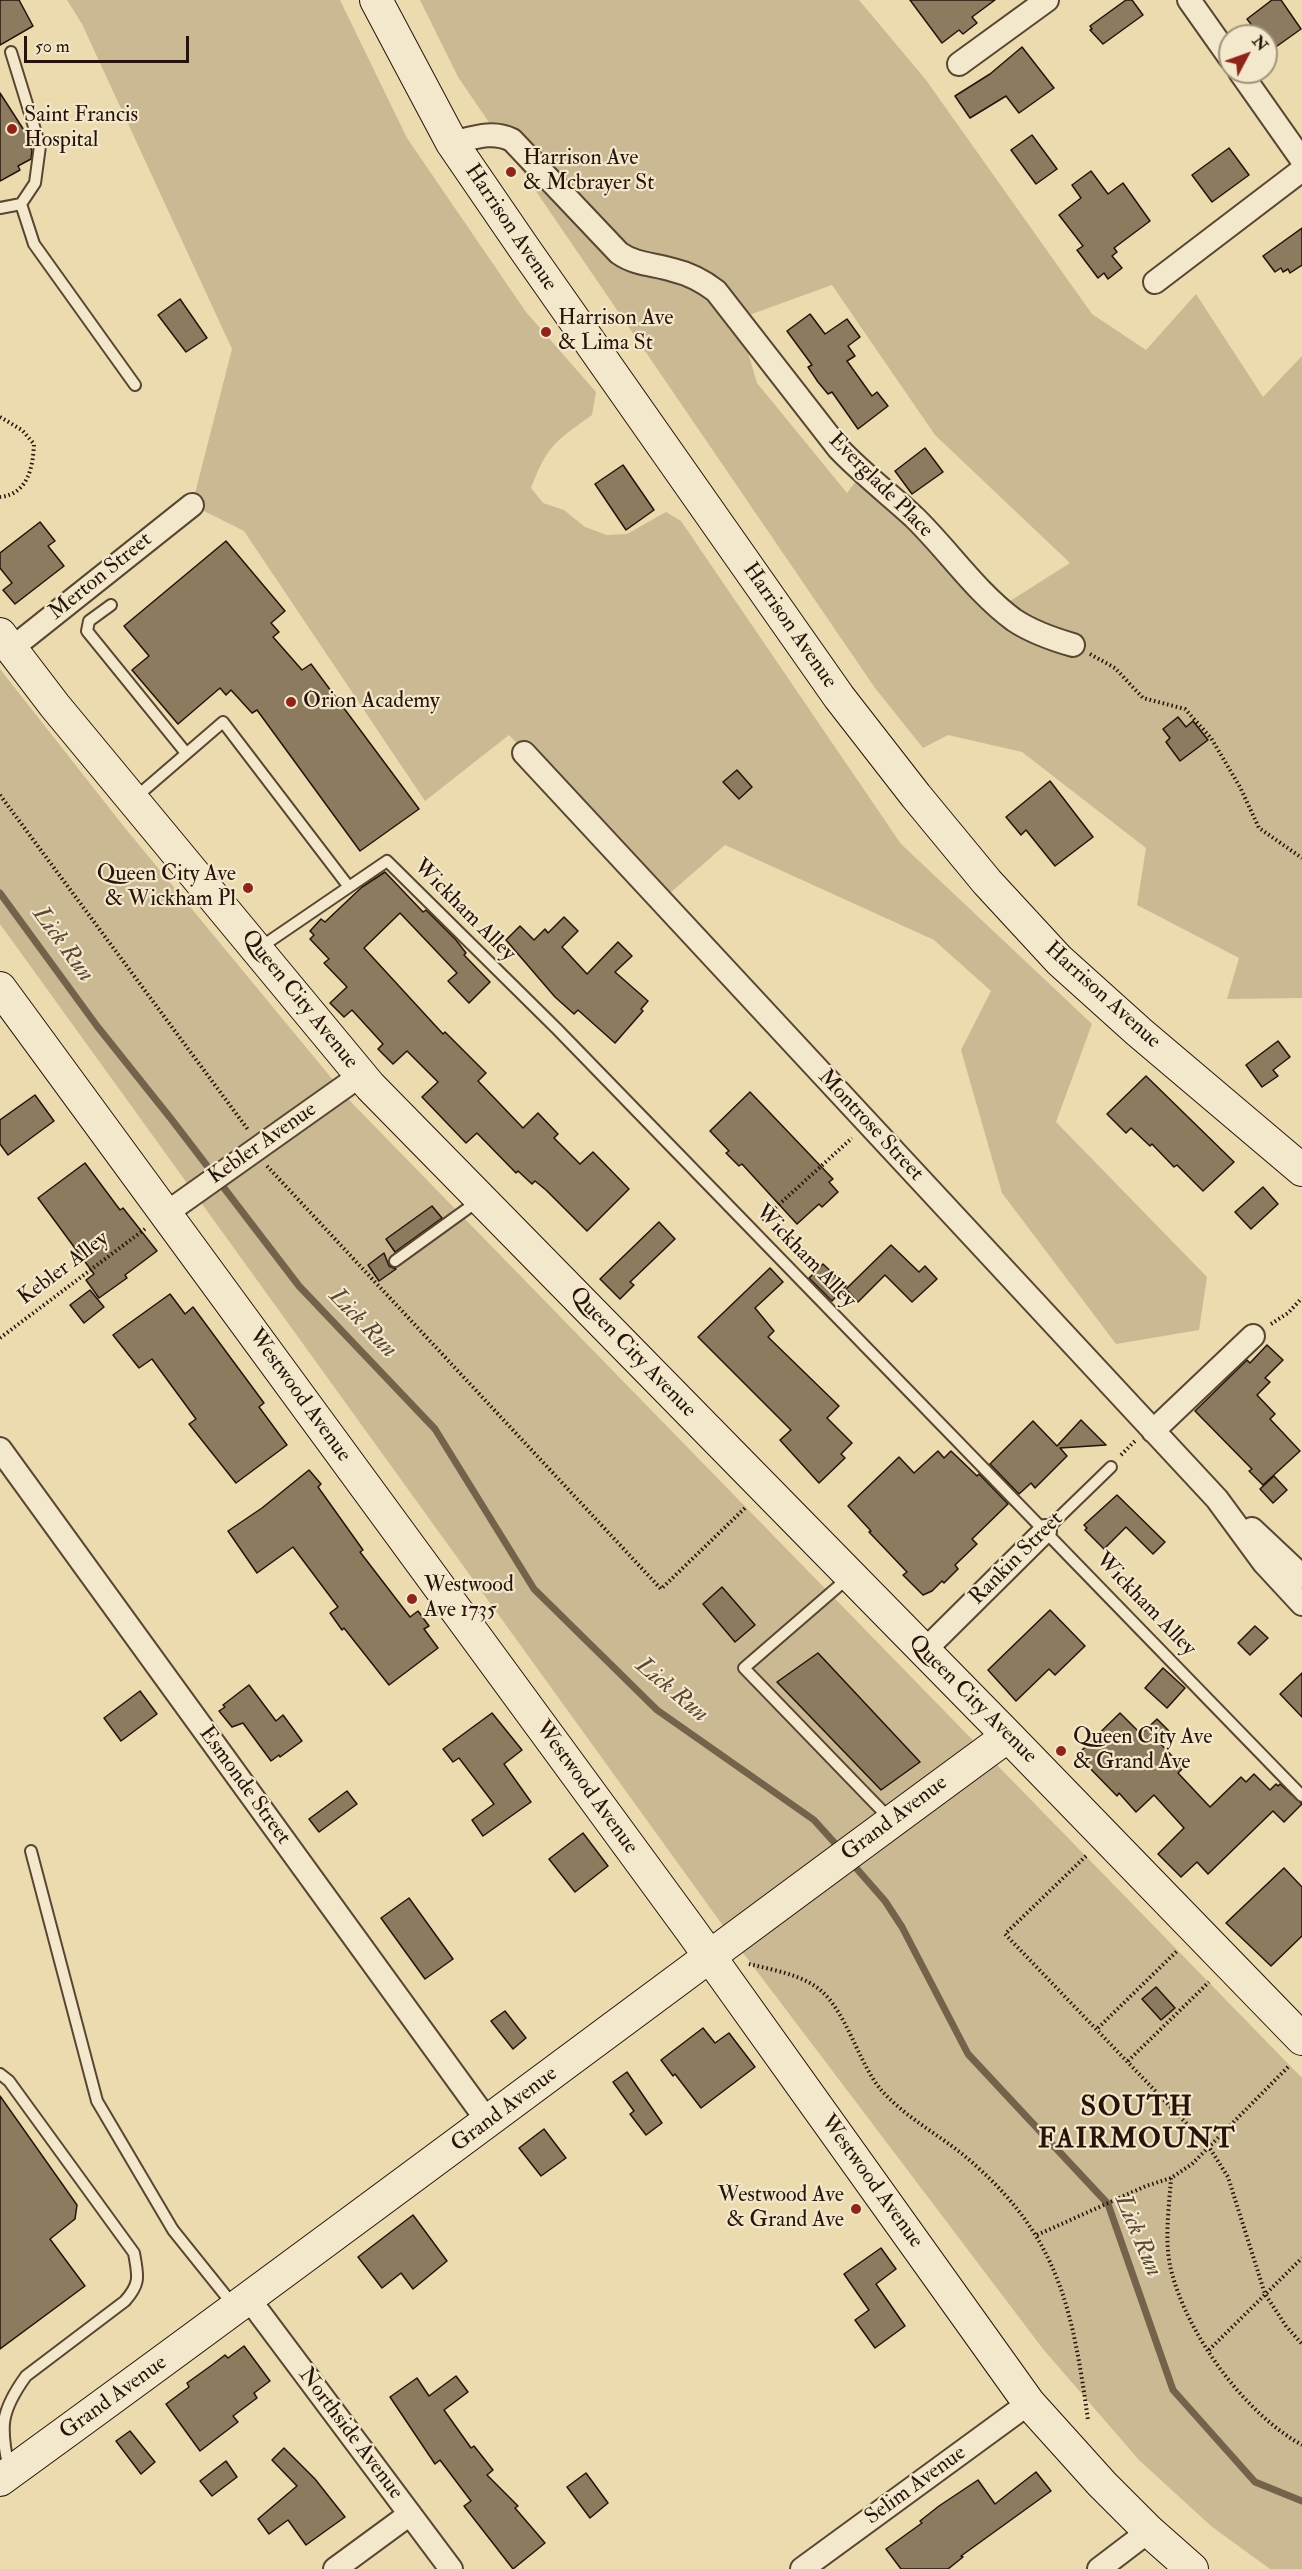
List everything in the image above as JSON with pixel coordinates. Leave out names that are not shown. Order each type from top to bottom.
[{"type":"main road","name":"Harrison Avenue","points":[[376,0],[452,143],[586,340],[839,697],[987,882],[1059,960],[1139,1032],[1302,1170]]},
{"type":"main road","name":"Queen City Avenue","points":[[5,641],[361,1075],[923,1652],[1008,1736],[1296,2052]]},
{"type":"main road","name":"Westwood Avenue","points":[[0,988],[157,1220],[709,1956],[1029,2403],[1061,2441],[1149,2531],[1192,2569]]},
{"type":"main road","name":"Grand Avenue","points":[[5,2476],[489,2123],[709,1956],[1008,1736]]},
{"type":"street","points":[[958,64],[1047,0]]},
{"type":"street","points":[[1189,0],[1218,41]]},
{"type":"street","points":[[1248,84],[1302,160]]},
{"type":"street","name":"Everglade Place","points":[[452,143],[488,134],[501,134],[512,140],[619,254],[632,262],[672,269],[700,279],[716,291],[839,449],[862,473],[914,518],[999,608],[1016,621],[1043,636],[1073,645]]},
{"type":"street","points":[[1155,282],[1302,170]]},
{"type":"street","name":"Merton Street","points":[[5,641],[192,505]]},
{"type":"street","name":"Montrose Street","points":[[524,753],[1217,1499],[1302,1576]]},
{"type":"street","name":"Kebler Avenue","points":[[157,1220],[361,1075]]},
{"type":"street","points":[[1153,1431],[1253,1336]]},
{"type":"street","name":"Esmonde Street","points":[[0,1449],[489,2123]]},
{"type":"street","name":"Montrose Street","points":[[1217,1499],[1264,1563],[1302,1604]]},
{"type":"street","name":"Rankin Street","points":[[923,1652],[1046,1531]]},
{"type":"street","name":"Northside Avenue","points":[[243,2304],[451,2569]]},
{"type":"street","name":"Selim Avenue","points":[[802,2569],[1029,2403]]},
{"type":"street","points":[[335,2569],[410,2514]]},
{"type":"street","points":[[1099,2569],[1149,2531]]},
{"type":"lane","points":[[0,208],[21,204],[35,183],[40,146],[11,52]]},
{"type":"lane","points":[[21,204],[34,244],[135,385]]},
{"type":"lane","points":[[111,605],[89,621],[87,631],[186,753]]},
{"type":"lane","points":[[134,799],[223,722],[349,887]]},
{"type":"lane","name":"Wickham Alley","points":[[257,949],[387,861],[557,1029],[1302,1796]]},
{"type":"lane","points":[[395,1261],[480,1199]]},
{"type":"lane","name":"Rankin Street","points":[[1046,1531],[1111,1467]]},
{"type":"lane","points":[[850,1576],[744,1668],[892,1821]]},
{"type":"lane","points":[[31,1851],[97,2101],[173,2230],[243,2304]]},
{"type":"lane","points":[[0,2074],[9,2081],[134,2253],[138,2274],[136,2288],[125,2301],[26,2376],[16,2389],[1,2422],[5,2476]]},
{"type":"path","points":[[0,417],[22,430],[34,444],[33,467],[25,483],[7,496],[0,497]]},
{"type":"path","points":[[1073,645],[1115,668],[1143,698],[1185,710],[1211,738],[1240,787],[1259,828],[1302,858]]},
{"type":"path","points":[[0,795],[251,1134]]},
{"type":"path","points":[[773,1209],[868,1124]]},
{"type":"path","points":[[265,1163],[661,1589],[745,1508]]},
{"type":"path","name":"Kebler Alley","points":[[0,1338],[157,1220]]},
{"type":"path","points":[[1253,1336],[1288,1314],[1302,1298]]},
{"type":"path","points":[[1111,1467],[1140,1436],[1153,1431]]},
{"type":"path","points":[[1086,1856],[1005,1934],[1098,2028],[1209,2147],[1228,2177],[1265,2294],[1286,2326],[1302,2344]]},
{"type":"path","points":[[1098,2028],[1178,1950]]},
{"type":"path","points":[[749,1964],[809,1982],[822,1991],[842,2019],[862,2062],[882,2091],[907,2115],[975,2164],[1037,2235],[1052,2262],[1077,2342],[1088,2420]]},
{"type":"path","points":[[1128,2061],[1209,1982]]},
{"type":"path","points":[[1037,2235],[1146,2186],[1171,2178],[1192,2164],[1296,2052]]},
{"type":"path","points":[[1171,2178],[1167,2229],[1170,2268],[1184,2311],[1209,2350],[1253,2406],[1283,2434],[1302,2445]]},
{"type":"path","points":[[1209,2350],[1302,2258]]},
{"type":"shaded area","points":[[67,0],[340,0],[407,138],[526,312],[596,392],[592,415],[554,445],[542,462],[531,488],[543,503],[564,510],[585,527],[607,535],[627,534],[666,512],[681,521],[901,844],[1092,1024],[1056,1122],[1207,1277],[1199,1330],[1116,1344],[1002,1193],[961,1050],[991,991],[934,940],[725,845],[661,901],[509,735],[425,801],[244,531],[192,505],[232,349],[82,24]]},
{"type":"shaded area","points":[[420,0],[859,0],[926,80],[1092,314],[1146,350],[1196,294],[1263,397],[1302,356],[1302,998],[1227,999],[1239,958],[1137,905],[1146,848],[1022,752],[948,735],[923,748],[875,688],[458,77]],"holes":[[[832,285],[935,435],[1070,563],[999,608],[862,473],[847,493],[757,383],[738,319]]]},
{"type":"shaded area","points":[[0,669],[125,828],[352,1103],[1302,2078],[1302,2569],[1270,2569],[1211,2526],[1139,2460],[1043,2349],[734,1941],[0,924]]},
{"type":"building","name":"Saint Francis Hospital","points":[[0,0],[19,0],[33,26],[0,45]]},
{"type":"building","points":[[910,0],[995,0],[972,17],[977,23],[963,34],[959,30],[942,43]]},
{"type":"building","points":[[1126,0],[1132,0],[1143,15],[1103,44],[1090,30],[1092,29],[1090,26]]},
{"type":"building","points":[[1272,0],[1281,0],[1301,29],[1278,45],[1278,24],[1251,24],[1247,19]]},
{"type":"building","points":[[1022,47],[1054,88],[1019,113],[1006,96],[970,118],[955,96],[990,74]]},
{"type":"building","name":"Saint Francis Hospital","points":[[0,93],[29,138],[26,140],[32,150],[31,159],[18,166],[20,170],[0,181]]},
{"type":"building","points":[[1032,135],[1057,169],[1036,184],[1011,150]]},
{"type":"building","points":[[1229,148],[1249,175],[1212,202],[1192,175]]},
{"type":"building","points":[[1091,171],[1108,194],[1123,183],[1150,221],[1114,248],[1117,252],[1112,256],[1122,268],[1108,279],[1104,273],[1098,278],[1077,250],[1083,246],[1059,215],[1081,198],[1072,185]]},
{"type":"building","points":[[1302,228],[1302,265],[1290,273],[1288,269],[1283,272],[1281,268],[1275,272],[1263,256]]},
{"type":"building","points":[[180,299],[207,338],[186,352],[158,315]]},
{"type":"building","points":[[810,314],[825,334],[847,319],[860,337],[848,346],[855,356],[847,361],[872,396],[877,392],[888,406],[858,429],[832,392],[828,394],[818,382],[808,367],[812,365],[787,331]]},
{"type":"building","points":[[925,448],[943,472],[912,494],[895,471]]},
{"type":"building","points":[[623,465],[654,510],[626,530],[595,484]]},
{"type":"building","points":[[40,522],[55,541],[48,546],[64,566],[15,604],[3,590],[12,583],[0,568],[0,553]]},
{"type":"building","name":"Orion Academy","points":[[226,541],[285,611],[271,623],[279,632],[273,637],[302,670],[311,664],[419,809],[360,851],[257,710],[252,713],[231,690],[226,695],[220,688],[178,724],[132,670],[149,656],[124,626]]},
{"type":"building","points":[[1178,717],[1186,727],[1193,721],[1208,740],[1180,761],[1166,742],[1170,738],[1163,729]]},
{"type":"building","points":[[737,770],[752,787],[739,799],[723,782]]},
{"type":"building","points":[[1050,781],[1093,837],[1055,866],[1026,830],[1021,835],[1006,817]]},
{"type":"building","points":[[385,872],[423,912],[426,910],[456,940],[466,953],[464,955],[490,982],[469,1003],[448,981],[457,973],[400,913],[364,948],[443,1034],[445,1032],[486,1073],[478,1081],[523,1128],[538,1113],[558,1134],[554,1138],[580,1164],[593,1152],[629,1189],[587,1231],[535,1181],[532,1184],[518,1171],[516,1173],[477,1133],[466,1143],[422,1097],[438,1082],[407,1051],[393,1064],[378,1049],[383,1044],[352,1010],[344,1017],[330,1003],[347,987],[324,963],[329,959],[310,939],[314,935],[310,931],[321,919],[325,922],[362,887]]},
{"type":"building","points":[[564,917],[578,931],[562,947],[587,974],[618,942],[632,956],[615,972],[648,1001],[641,1009],[643,1011],[615,1043],[578,1010],[574,1014],[555,997],[506,940],[520,926],[534,940],[545,929],[548,933]]},
{"type":"building","points":[[1278,1041],[1290,1057],[1273,1070],[1278,1076],[1262,1087],[1246,1065]]},
{"type":"building","points":[[1146,1076],[1234,1162],[1203,1191],[1177,1165],[1174,1167],[1152,1144],[1150,1146],[1131,1128],[1126,1133],[1107,1114]]},
{"type":"building","points":[[750,1092],[833,1179],[829,1182],[838,1192],[822,1207],[819,1204],[797,1224],[742,1164],[739,1166],[726,1153],[729,1151],[710,1131]]},
{"type":"building","points":[[35,1095],[54,1121],[8,1155],[0,1144],[0,1120]]},
{"type":"building","points":[[85,1163],[120,1210],[123,1208],[157,1251],[125,1275],[127,1278],[99,1298],[86,1280],[94,1274],[38,1198]]},
{"type":"building","points":[[1263,1187],[1278,1204],[1251,1229],[1235,1212]]},
{"type":"building","points":[[432,1206],[442,1218],[395,1252],[386,1239]]},
{"type":"building","points":[[659,1222],[675,1239],[630,1282],[634,1285],[620,1299],[600,1279]]},
{"type":"building","points":[[891,1245],[919,1272],[925,1266],[937,1279],[912,1302],[885,1275],[858,1302],[846,1289]]},
{"type":"building","points":[[384,1253],[389,1266],[396,1269],[379,1281],[368,1265]]},
{"type":"building","points":[[823,1264],[846,1286],[832,1301],[809,1278]]},
{"type":"building","points":[[770,1268],[783,1282],[755,1308],[774,1331],[768,1337],[839,1406],[827,1418],[852,1443],[841,1454],[845,1458],[819,1483],[780,1440],[791,1430],[698,1337]]},
{"type":"building","points":[[90,1290],[104,1307],[84,1323],[70,1305]]},
{"type":"building","points":[[170,1294],[185,1314],[193,1307],[264,1403],[259,1407],[287,1445],[236,1483],[189,1424],[196,1419],[152,1359],[139,1368],[113,1335]]},
{"type":"building","points":[[1267,1345],[1283,1360],[1265,1378],[1270,1382],[1257,1395],[1275,1414],[1270,1419],[1300,1451],[1263,1485],[1249,1471],[1252,1469],[1195,1411],[1247,1360],[1250,1363]]},
{"type":"building","points":[[1081,1420],[1106,1445],[1060,1448],[1067,1456],[1035,1488],[1031,1483],[1019,1494],[990,1464],[1033,1421],[1057,1446]]},
{"type":"building","points":[[938,1451],[944,1458],[951,1451],[977,1476],[979,1474],[1008,1504],[972,1539],[977,1544],[955,1565],[958,1569],[944,1583],[942,1581],[932,1591],[923,1595],[903,1575],[907,1572],[848,1506],[899,1457],[914,1473]]},
{"type":"building","points":[[309,1470],[321,1484],[318,1487],[363,1550],[360,1552],[410,1617],[418,1611],[429,1626],[424,1629],[438,1648],[389,1685],[330,1613],[338,1607],[293,1547],[257,1573],[228,1531],[262,1508]]},
{"type":"building","points":[[1274,1476],[1287,1490],[1273,1503],[1260,1489]]},
{"type":"building","points":[[1117,1495],[1165,1542],[1153,1554],[1126,1527],[1104,1549],[1085,1530],[1087,1528],[1084,1525]]},
{"type":"building","points":[[722,1587],[755,1625],[735,1642],[703,1604]]},
{"type":"building","points":[[1050,1610],[1085,1646],[1055,1675],[1049,1669],[1016,1701],[988,1670]]},
{"type":"building","points":[[1255,1626],[1268,1638],[1250,1655],[1238,1643]]},
{"type":"building","points":[[818,1653],[920,1762],[881,1790],[777,1682]]},
{"type":"building","points":[[1163,1668],[1185,1688],[1167,1708],[1145,1688]]},
{"type":"building","points":[[1302,1673],[1302,1717],[1280,1694]]},
{"type":"building","points":[[249,1685],[276,1721],[283,1715],[302,1741],[271,1761],[243,1723],[232,1727],[219,1711],[225,1707],[223,1705]]},
{"type":"building","points":[[140,1691],[157,1714],[121,1741],[104,1718]]},
{"type":"building","points":[[492,1713],[522,1750],[504,1764],[531,1802],[483,1836],[472,1820],[494,1804],[459,1758],[453,1762],[443,1749]]},
{"type":"building","points":[[1120,1713],[1141,1734],[1157,1719],[1170,1732],[1159,1742],[1183,1768],[1178,1773],[1210,1807],[1241,1777],[1246,1782],[1254,1774],[1270,1790],[1276,1784],[1278,1786],[1280,1784],[1302,1804],[1284,1822],[1273,1811],[1208,1874],[1197,1862],[1181,1877],[1158,1854],[1184,1828],[1154,1795],[1136,1812],[1119,1793],[1117,1796],[1077,1755]]},
{"type":"building","points":[[347,1791],[357,1804],[319,1832],[309,1819]]},
{"type":"building","points":[[583,1833],[608,1866],[575,1892],[549,1859]]},
{"type":"building","points":[[1284,1868],[1302,1887],[1302,1936],[1271,1966],[1226,1923]]},
{"type":"building","points":[[409,1898],[453,1959],[425,1979],[381,1918]]},
{"type":"building","points":[[1156,1987],[1175,2008],[1161,2020],[1142,1999]]},
{"type":"building","points":[[505,2011],[526,2038],[513,2049],[491,2021]]},
{"type":"building","points":[[703,2028],[715,2043],[729,2033],[755,2067],[701,2108],[661,2060]]},
{"type":"building","points":[[627,2072],[662,2123],[646,2135],[630,2114],[634,2111],[613,2082]]},
{"type":"building","points":[[0,2096],[77,2205],[75,2219],[50,2239],[85,2286],[0,2349]]},
{"type":"building","points":[[544,2129],[566,2158],[541,2176],[519,2148]]},
{"type":"building","points":[[413,2215],[447,2261],[413,2289],[401,2273],[382,2288],[358,2257]]},
{"type":"building","points":[[881,2248],[896,2269],[876,2284],[905,2326],[875,2348],[855,2320],[869,2310],[844,2274]]},
{"type":"building","points":[[244,2346],[270,2381],[254,2393],[257,2398],[233,2416],[238,2422],[200,2451],[166,2404],[189,2387],[187,2383],[225,2355],[228,2358]]},
{"type":"building","points":[[456,2376],[468,2392],[444,2410],[471,2448],[474,2446],[493,2470],[487,2475],[518,2506],[515,2508],[545,2543],[513,2569],[464,2506],[471,2501],[440,2460],[435,2464],[390,2397],[417,2378],[429,2396]]},
{"type":"building","points":[[130,2431],[155,2462],[141,2474],[116,2441]]},
{"type":"building","points":[[284,2448],[315,2479],[345,2517],[306,2545],[288,2520],[269,2534],[258,2519],[297,2486],[272,2460]]},
{"type":"building","points":[[226,2461],[237,2477],[212,2496],[200,2481]]},
{"type":"building","points":[[1036,2472],[1051,2491],[961,2556],[963,2557],[948,2569],[901,2569],[886,2549],[922,2523],[920,2521],[939,2506],[978,2480],[995,2504]]},
{"type":"building","points":[[586,2473],[608,2503],[590,2518],[567,2487]]},
{"type":"waterway","name":"Lick Run","points":[[0,893],[97,1026],[299,1286],[435,1429],[534,1589],[657,1710],[814,1820],[841,1850]]},
{"type":"waterway","name":"Lick Run","points":[[850,1861],[885,1901],[902,1927],[968,2054],[1108,2204],[1173,2390],[1255,2482],[1302,2501]]},
{"type":"place","name":"Saint Francis Hospital","points":[[12,129]]},
{"type":"place","name":"Harrison Ave & Mcbrayer St","points":[[511,172]]},
{"type":"place","name":"Harrison Ave & Lima St","points":[[546,332]]},
{"type":"place","name":"Orion Academy","points":[[291,702]]},
{"type":"place","name":"Queen City Ave & Wickham Pl","points":[[248,888]]},
{"type":"place","name":"Westwood Ave 1735","points":[[412,1599]]},
{"type":"place","name":"Queen City Ave & Grand Ave","points":[[1061,1751]]},
{"type":"place","name":"Westwood Ave & Grand Ave","points":[[856,2209]]},
{"type":"district","name":"SOUTH FAIRMOUNT","points":[[1137,2125]]}]
